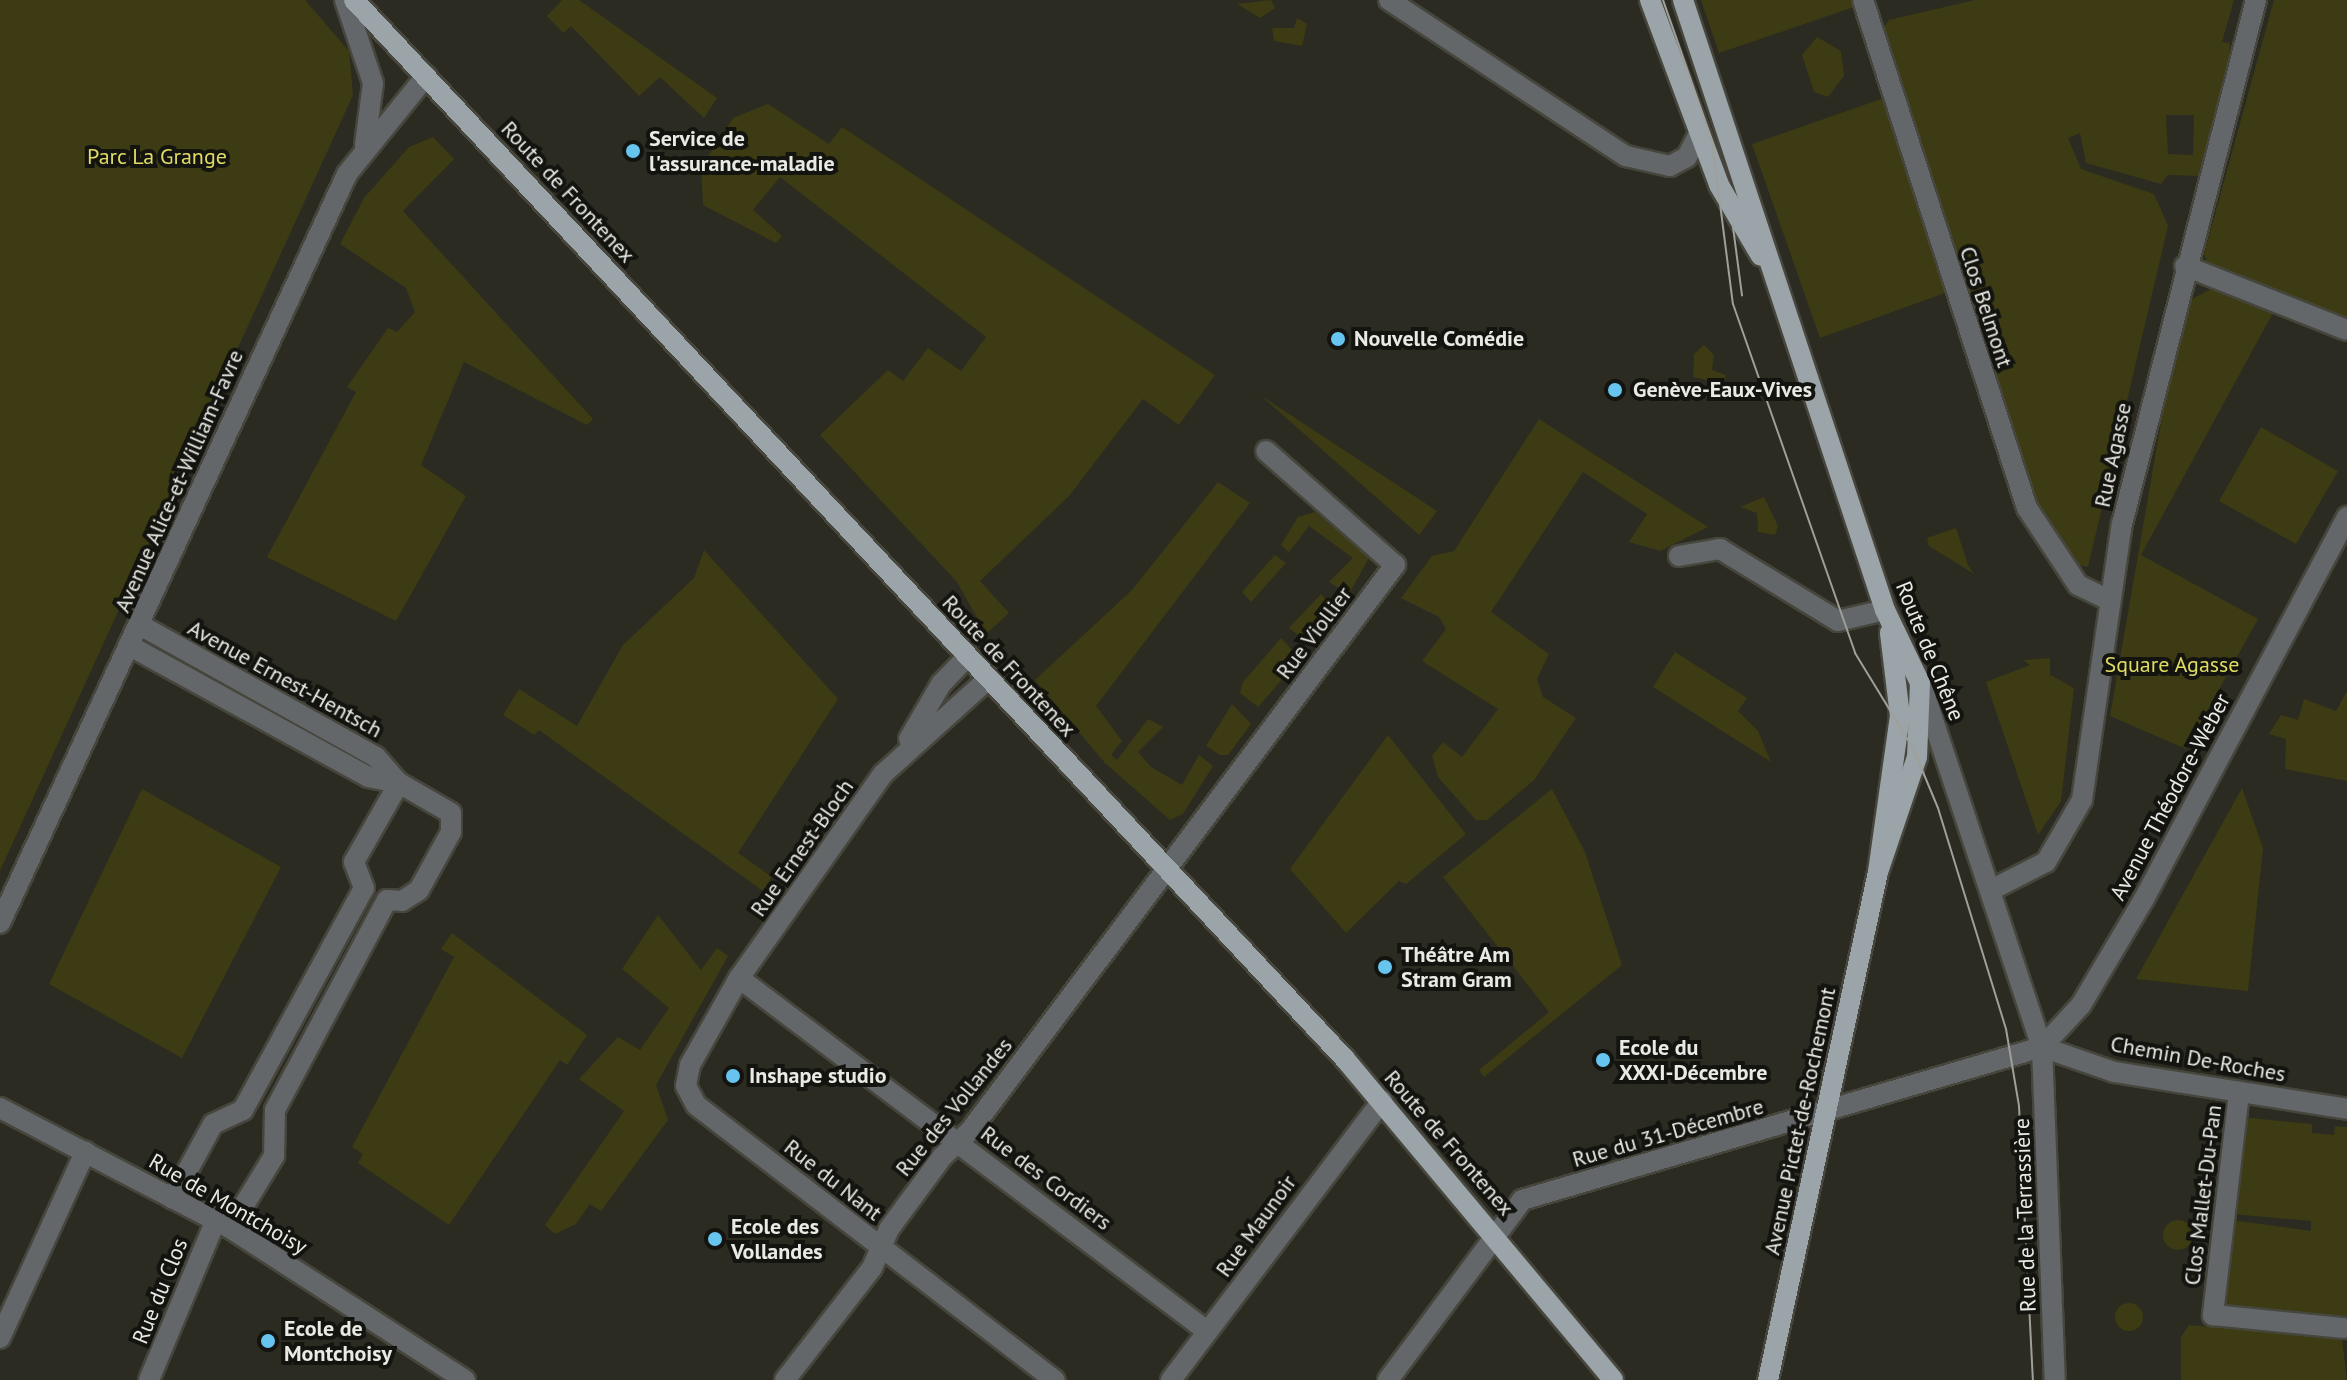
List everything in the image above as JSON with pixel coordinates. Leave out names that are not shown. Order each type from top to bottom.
[{"type":"main road","name":"Route de Frontenex","points":[[354,0],[1382,1101],[1613,1380]]},
{"type":"main road","name":"Route de Chêne","points":[[1650,0],[1698,135],[1771,274]]},
{"type":"main road","name":"Route de Chêne","points":[[1683,0],[1771,274],[1885,610],[1920,683]]},
{"type":"main road","name":"Avenue Pictet-de-Rochemont","points":[[1768,1380],[1878,872],[1900,711],[1885,610]]},
{"type":"main road","name":"Avenue Pictet-de-Rochemont","points":[[1878,872],[1917,757],[1920,683]]},
{"type":"street","points":[[345,0],[373,83],[365,146]]},
{"type":"street","points":[[1389,0],[1626,156],[1670,166],[1687,157],[1698,135]]},
{"type":"street","name":"Clos Belmont","points":[[1863,0],[2027,508],[2078,585],[2107,599]]},
{"type":"street","name":"Rue Agasse","points":[[1993,889],[2046,862],[2082,800],[2107,599],[2185,266],[2256,0]]},
{"type":"street","name":"Avenue Alice-et-William-Favre","points":[[0,923],[365,146],[426,76]]},
{"type":"street","points":[[2185,266],[2347,330]]},
{"type":"street","name":"Rue Viollier","points":[[1165,868],[1395,565],[1266,451]]},
{"type":"street","name":"Avenue Théodore-Weber","points":[[2042,1047],[2081,1005],[2144,899],[2340,546],[2347,517]]},
{"type":"street","points":[[1679,556],[1720,549],[1838,621],[1885,610]]},
{"type":"street","name":"Avenue Ernest-Hentsch","points":[[140,625],[376,757],[399,783],[451,813],[451,832],[419,890],[402,901],[387,900]]},
{"type":"street","name":"Avenue Ernest-Hentsch","points":[[130,646],[368,777],[399,783]]},
{"type":"street","name":"Rue Ernest-Bloch","points":[[739,978],[906,746],[941,684],[967,657]]},
{"type":"street","name":"Rue Ernest-Bloch","points":[[906,746],[987,680]]},
{"type":"street","name":"Route de Chêne","points":[[1920,683],[1993,889],[2042,1047]]},
{"type":"street","points":[[387,900],[364,888],[354,862],[399,783]]},
{"type":"street","name":"Rue des Vollandes","points":[[785,1380],[958,1141],[1165,868]]},
{"type":"street","points":[[172,1199],[213,1124],[243,1110],[364,888]]},
{"type":"street","name":"Rue du Clos","points":[[149,1380],[223,1224],[274,1156],[275,1110],[387,900]]},
{"type":"street","name":"Rue des Cordiers","points":[[739,978],[1207,1331]]},
{"type":"street","name":"Rue du Nant","points":[[739,978],[690,1065],[690,1097],[1055,1380]]},
{"type":"street","name":"Chemin De-Roches","points":[[2042,1047],[2114,1072],[2347,1109]]},
{"type":"street","name":"Rue du 31-Décembre","points":[[1388,1380],[1522,1200],[1827,1107],[2042,1047]]},
{"type":"street","name":"Rue de la Terrassière","points":[[2042,1047],[2055,1380]]},
{"type":"street","name":"Clos Mallet-Du-Pan","points":[[2239,1093],[2213,1315],[2344,1328]]},
{"type":"street","name":"Rue Maunoir","points":[[1171,1380],[1382,1101]]},
{"type":"street","name":"Rue de Montchoisy","points":[[0,1108],[223,1224],[457,1378]]},
{"type":"street","points":[[243,1110],[274,1127]]},
{"type":"street","points":[[1,1334],[85,1152]]},
{"type":"green space","name":"Parc La Grange","points":[[0,0],[305,0],[349,51],[353,95],[0,871]]},
{"type":"green space","points":[[562,0],[579,0],[717,98],[704,118],[660,77],[639,96],[571,26],[563,33],[547,16]]},
{"type":"green space","points":[[1271,0],[1275,8],[1260,18],[1237,4]]},
{"type":"green space","points":[[1701,0],[1852,0],[1854,7],[1719,53]]},
{"type":"green space","points":[[1975,0],[2234,0],[2222,42],[2230,43],[2228,82],[2201,176],[2168,175],[2161,184],[2086,163],[2080,133],[2068,138],[2081,169],[2154,194],[2168,226],[2088,567],[2070,563],[2029,498],[1882,30],[1889,20]],"holes":[[[2166,115],[2194,115],[2193,155],[2168,154]]]},
{"type":"green space","points":[[2274,0],[2347,0],[2347,323],[2208,266],[2204,254]]},
{"type":"green space","points":[[1297,18],[1307,24],[1302,46],[1274,41],[1272,28],[1294,28]]},
{"type":"green space","points":[[1817,37],[1841,51],[1844,76],[1828,97],[1814,92],[1802,55]]},
{"type":"green space","points":[[1884,98],[1945,293],[1820,338],[1752,144]]},
{"type":"green space","points":[[768,104],[829,144],[842,127],[1215,375],[1179,425],[1143,399],[1069,496],[980,581],[1009,613],[986,634],[957,582],[820,435],[888,370],[903,381],[928,348],[961,371],[986,337],[780,177],[753,210],[782,236],[776,243],[703,205],[701,167],[733,118]]},
{"type":"green space","points":[[433,137],[454,159],[403,211],[593,419],[587,425],[464,362],[421,465],[466,496],[396,621],[267,557],[356,392],[347,387],[388,328],[397,332],[415,312],[406,288],[340,244],[364,198],[409,147]]},
{"type":"green space","name":"Square Agasse","points":[[2215,287],[2274,311],[2141,555],[2258,619],[2186,749],[2110,716],[2166,394],[2192,299]]},
{"type":"green space","points":[[1704,345],[1714,355],[1712,370],[1726,375],[1723,384],[1693,377],[1694,354]]},
{"type":"green space","points":[[1260,395],[1437,511],[1419,535]]},
{"type":"green space","points":[[1539,419],[1708,527],[1660,551],[1629,542],[1647,514],[1583,472],[1491,612],[1549,654],[1537,679],[1543,697],[1576,718],[1534,780],[1487,820],[1476,820],[1438,777],[1432,756],[1443,742],[1462,757],[1498,709],[1422,661],[1446,629],[1439,617],[1401,598],[1432,556],[1454,551]]},
{"type":"green space","points":[[2261,427],[2338,471],[2296,544],[2219,501]]},
{"type":"green space","points":[[1218,482],[1250,503],[1096,706],[1122,741],[1111,755],[1117,760],[1148,719],[1163,727],[1138,752],[1151,767],[1182,785],[1199,755],[1213,766],[1183,814],[1170,820],[1105,763],[1035,680],[1132,590]]},
{"type":"green space","points":[[1764,497],[1778,526],[1775,535],[1758,532],[1757,513],[1740,507]]},
{"type":"green space","points":[[1315,512],[1369,558],[1349,594],[1329,582],[1353,558],[1309,526],[1289,552],[1281,545],[1298,517]]},
{"type":"green space","points":[[1956,528],[1974,574],[1929,546],[1927,538]]},
{"type":"green space","points":[[704,550],[838,699],[738,853],[772,877],[763,891],[539,730],[534,735],[503,715],[519,689],[577,726],[623,645],[694,578]]},
{"type":"green space","points":[[1275,555],[1286,563],[1251,602],[1242,592]]},
{"type":"green space","points":[[1321,594],[1337,611],[1307,642],[1289,628]]},
{"type":"green space","points":[[1281,638],[1300,659],[1258,707],[1240,693],[1243,682]]},
{"type":"green space","points":[[1675,652],[1747,698],[1738,711],[1758,731],[1771,762],[1653,687]]},
{"type":"green space","points":[[2050,658],[2050,675],[2074,688],[2061,801],[2038,835],[1986,682],[2030,665],[2023,660]]},
{"type":"green space","points":[[2347,691],[2347,781],[2285,769],[2286,739],[2269,734],[2281,715],[2298,720],[2304,699],[2336,711]]},
{"type":"green space","points":[[1232,704],[1251,724],[1228,755],[1220,755],[1206,746]]},
{"type":"green space","points":[[1388,735],[1466,834],[1406,884],[1399,881],[1346,933],[1290,869]]},
{"type":"green space","points":[[2242,788],[2263,848],[2248,991],[2136,979]]},
{"type":"green space","points":[[142,789],[281,867],[182,1058],[49,984]]},
{"type":"green space","points":[[1552,789],[1585,852],[1622,965],[1484,1077],[1479,1070],[1549,1012],[1443,877]]},
{"type":"green space","points":[[658,915],[701,970],[717,948],[728,956],[656,1085],[668,1120],[601,1211],[590,1204],[576,1224],[555,1234],[545,1225],[624,1111],[579,1079],[618,1037],[640,1050],[669,1008],[622,969]]},
{"type":"green space","points":[[452,933],[587,1035],[567,1065],[560,1060],[449,1225],[358,1163],[363,1154],[352,1147],[454,957],[441,949]]},
{"type":"green space","points":[[2241,1117],[2312,1124],[2312,1133],[2334,1135],[2335,1126],[2347,1127],[2347,1323],[2229,1311],[2221,1303],[2231,1220],[2311,1231],[2311,1221],[2231,1214]]},
{"type":"green space","points":[[2178,1220],[2189,1224],[2193,1235],[2189,1246],[2178,1250],[2167,1246],[2163,1235],[2167,1224]]},
{"type":"green space","points":[[2129,1303],[2139,1307],[2143,1317],[2139,1327],[2129,1331],[2119,1327],[2115,1317],[2119,1307]]},
{"type":"green space","points":[[2189,1325],[2342,1339],[2347,1380],[2181,1380],[2181,1337]]},
{"type":"tram line","points":[[1663,0],[1712,141],[1733,304],[1855,653],[1913,748],[1938,808],[2006,1029],[2019,1106],[2033,1380]]},
{"type":"tram line","points":[[1733,227],[1742,295]]},
{"type":"place","name":"Service de l'assurance-maladie","points":[[633,151]]},
{"type":"place","name":"Nouvelle Comédie","points":[[1338,339]]},
{"type":"place","name":"Genève-Eaux-Vives","points":[[1615,390]]},
{"type":"place","name":"Théâtre Am Stram Gram","points":[[1385,967]]},
{"type":"place","name":"Ecole du XXXI-Décembre","points":[[1603,1060]]},
{"type":"place","name":"Inshape studio","points":[[733,1076]]},
{"type":"place","name":"Ecole des Vollandes","points":[[715,1239]]},
{"type":"place","name":"Ecole de Montchoisy","points":[[268,1341]]}]
